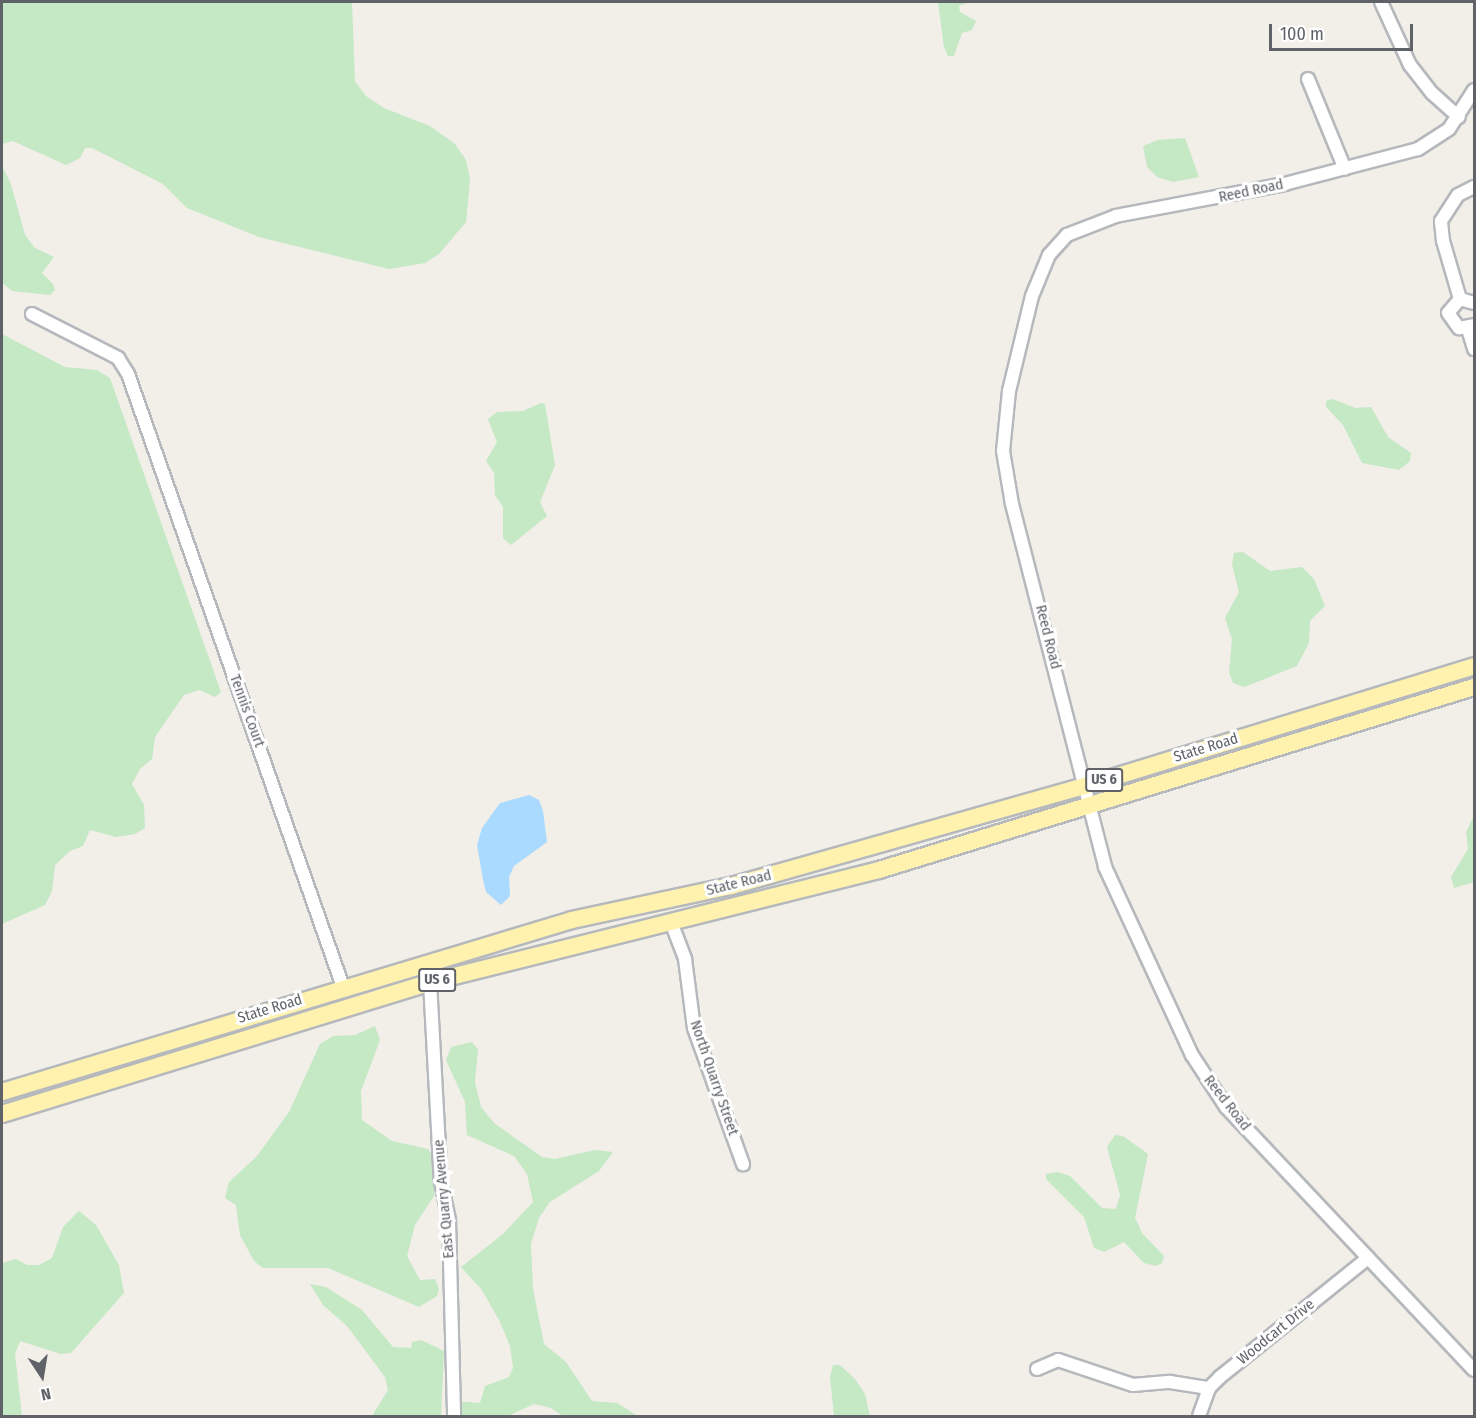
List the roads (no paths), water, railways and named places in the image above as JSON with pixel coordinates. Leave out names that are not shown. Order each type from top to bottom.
[{"type":"main road","name":"State Road","points":[[2,1092],[343,987],[572,920],[731,886],[1085,786],[1474,666]]},
{"type":"main road","name":"State Road","points":[[2,1114],[430,982],[879,870],[1474,687]]},
{"type":"street","points":[[1381,2],[1410,65],[1432,93],[1459,117]]},
{"type":"street","points":[[1308,79],[1345,169]]},
{"type":"street","name":"Reed Road","points":[[1474,90],[1459,117],[1430,145],[1345,169],[1101,220],[1067,235],[1043,268],[1017,351],[1004,416],[1003,451],[1012,504],[1085,786],[1087,806],[1118,901],[1211,1088],[1474,1370]]},
{"type":"street","points":[[1460,299],[1443,241],[1441,221],[1458,195],[1474,187]]},
{"type":"street","points":[[1460,299],[1474,303]]},
{"type":"street","points":[[1460,299],[1449,309],[1449,318],[1454,326],[1471,327],[1474,349]]},
{"type":"street","name":"Tennis Court","points":[[32,314],[118,358],[151,434],[343,987]]},
{"type":"street","points":[[731,886],[735,906]]},
{"type":"street","name":"North Quarry Street","points":[[671,922],[685,959],[698,1042],[743,1164]]},
{"type":"street","name":"East Quarry Avenue","points":[[430,982],[441,1182],[449,1221],[454,1416]]},
{"type":"street","points":[[301,1000],[308,1020]]},
{"type":"street","points":[[99,1062],[105,1082]]},
{"type":"street","name":"Woodcart Drive","points":[[1209,1388],[1368,1258]]},
{"type":"street","points":[[1037,1369],[1058,1360],[1133,1385],[1170,1382],[1209,1388],[1199,1416]]},
{"type":"water","points":[[529,795],[539,800],[543,811],[547,842],[514,866],[509,877],[510,896],[501,905],[486,892],[477,845],[482,828],[500,803]]}]
